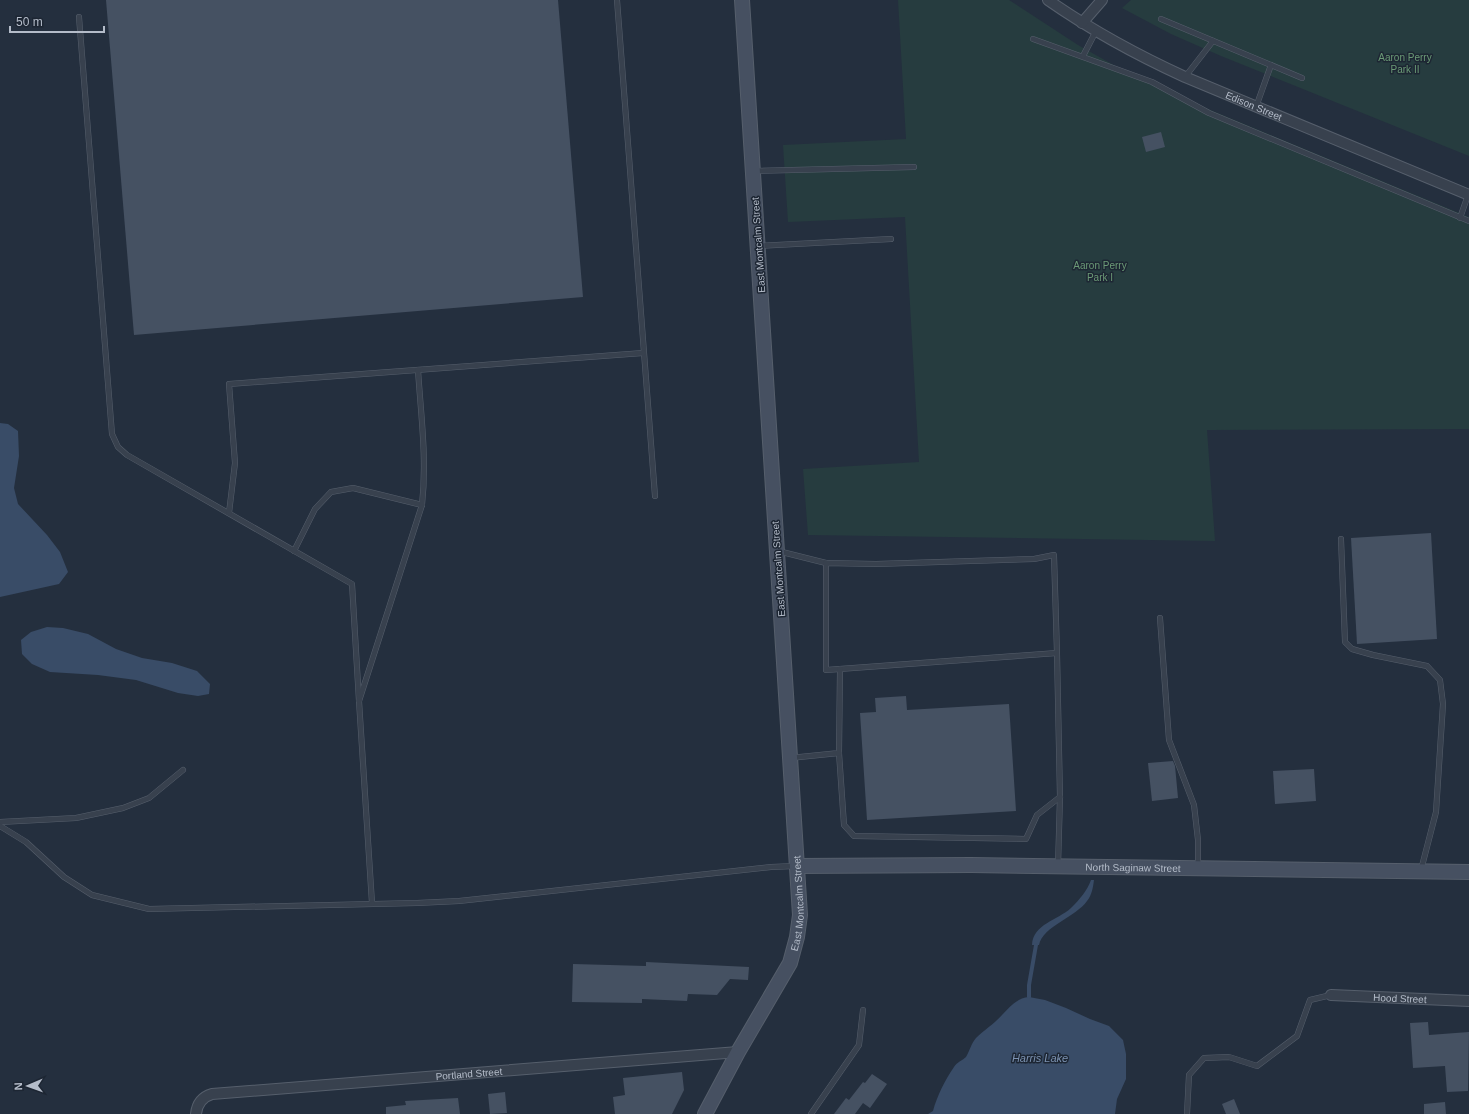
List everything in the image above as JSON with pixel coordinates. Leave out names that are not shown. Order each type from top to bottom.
[{"type":"main road","name":"East Montcalm Street","points":[[705,1114],[738,1052],[785,973],[793,955],[800,915],[742,0]]},
{"type":"main road","name":"North Saginaw Street","points":[[797,866],[928,865],[1469,872]]},
{"type":"street","name":"Edison Street","points":[[1048,0],[1082,23],[1144,58],[1185,77],[1468,195]]},
{"type":"street","points":[[1082,23],[1102,0]]},
{"type":"street","name":"Hood Street","points":[[1331,996],[1469,1001]]},
{"type":"street","name":"Portland Street","points":[[196,1114],[197,1106],[201,1100],[212,1094],[738,1052]]},
{"type":"lane","points":[[617,0],[655,496]]},
{"type":"lane","points":[[79,18],[112,434],[118,447],[128,455],[352,584],[372,903]]},
{"type":"lane","points":[[1161,19],[1302,78]]},
{"type":"lane","points":[[1083,56],[1096,31]]},
{"type":"lane","points":[[1033,39],[1152,82],[1209,113],[1469,221]]},
{"type":"lane","points":[[1185,77],[1213,41]]},
{"type":"lane","points":[[1256,107],[1272,65]]},
{"type":"lane","points":[[753,171],[914,167]]},
{"type":"lane","points":[[1460,218],[1468,195]]},
{"type":"lane","points":[[758,246],[890,240]]},
{"type":"lane","points":[[229,513],[235,463],[229,384],[643,353]]},
{"type":"lane","points":[[359,701],[422,505],[425,457],[418,370]]},
{"type":"lane","points":[[294,551],[315,509],[331,492],[353,488],[422,505]]},
{"type":"lane","points":[[1341,539],[1345,642],[1352,649],[1373,655],[1427,666],[1440,680],[1443,704],[1436,812],[1421,872]]},
{"type":"lane","points":[[777,551],[826,563],[876,564],[1034,559],[1054,555],[1060,797],[1058,867]]},
{"type":"lane","points":[[826,563],[826,670],[1057,653]]},
{"type":"lane","points":[[1160,618],[1169,740],[1194,805],[1198,840],[1198,869]]},
{"type":"lane","points":[[840,669],[839,753],[844,825],[854,836],[1026,838],[1037,815],[1060,797]]},
{"type":"lane","points":[[790,758],[839,753]]},
{"type":"lane","points":[[0,822],[76,818],[123,808],[149,798],[183,770]]},
{"type":"lane","points":[[0,826],[26,842],[64,877],[92,895],[149,909],[459,901],[772,867],[797,866]]},
{"type":"lane","points":[[1187,1114],[1189,1075],[1204,1058],[1229,1057],[1257,1066],[1297,1036],[1310,1000],[1331,996]]},
{"type":"lane","points":[[811,1114],[859,1044],[864,1010]]},
{"type":"green space","name":"Aaron Perry Park I","points":[[898,0],[1009,0],[1078,45],[1162,90],[1469,217],[1469,429],[1207,430],[1215,541],[808,535],[803,469],[919,462],[905,217],[788,222],[783,145],[906,139]]},
{"type":"green space","name":"Aaron Perry Park II","points":[[1131,0],[1469,0],[1469,156],[1221,56],[1171,34],[1122,8]]},
{"type":"water","points":[[0,423],[8,424],[18,431],[19,456],[14,488],[18,504],[47,535],[60,552],[68,572],[59,584],[0,597]]},
{"type":"water","points":[[47,627],[63,628],[88,634],[116,649],[142,658],[172,663],[197,671],[210,684],[209,694],[198,696],[178,693],[136,680],[98,675],[50,672],[32,664],[22,654],[21,640],[31,632]]},
{"type":"water","points":[[1091,880],[1094,880],[1091,894],[1089,899],[1082,907],[1047,932],[1039,945],[1032,945],[1033,938],[1041,927],[1071,908],[1083,895]]},
{"type":"water","name":"Harris Lake","points":[[1029,997],[1045,1000],[1109,1026],[1123,1040],[1126,1054],[1126,1079],[1117,1099],[1115,1114],[928,1114],[933,1111],[944,1083],[957,1064],[966,1057],[976,1038],[1014,1003]]},
{"type":"building","points":[[106,0],[558,0],[583,297],[134,335]]},
{"type":"building","points":[[1161,132],[1165,147],[1146,152],[1142,137]]},
{"type":"building","points":[[1431,533],[1437,639],[1357,644],[1351,538]]},
{"type":"building","points":[[906,696],[907,710],[1009,704],[1016,811],[867,820],[860,713],[876,712],[875,698]]},
{"type":"building","points":[[1173,761],[1175,766],[1178,798],[1152,801],[1148,763]]},
{"type":"building","points":[[1314,769],[1316,801],[1275,804],[1273,771]]},
{"type":"building","points":[[646,962],[749,967],[748,980],[730,979],[717,995],[688,994],[687,1001],[642,999],[642,1003],[572,1002],[573,964],[646,966]]},
{"type":"building","points":[[1428,1022],[1429,1035],[1469,1032],[1468,1091],[1447,1092],[1445,1066],[1413,1068],[1410,1023]]},
{"type":"building","points":[[682,1072],[684,1090],[672,1114],[615,1114],[613,1097],[625,1095],[623,1078]]},
{"type":"building","points":[[872,1074],[887,1084],[870,1108],[863,1103],[855,1114],[834,1114],[846,1098],[849,1100],[863,1082],[865,1083]]},
{"type":"building","points":[[505,1092],[507,1113],[490,1114],[488,1094]]},
{"type":"building","points":[[458,1098],[460,1114],[386,1114],[386,1107],[406,1105],[405,1101]]},
{"type":"building","points":[[1234,1099],[1240,1114],[1226,1114],[1222,1104]]},
{"type":"building","points":[[1445,1102],[1446,1114],[1424,1114],[1424,1104]]},
{"type":"waterway","points":[[1029,997],[1029,985],[1036,945]]}]
